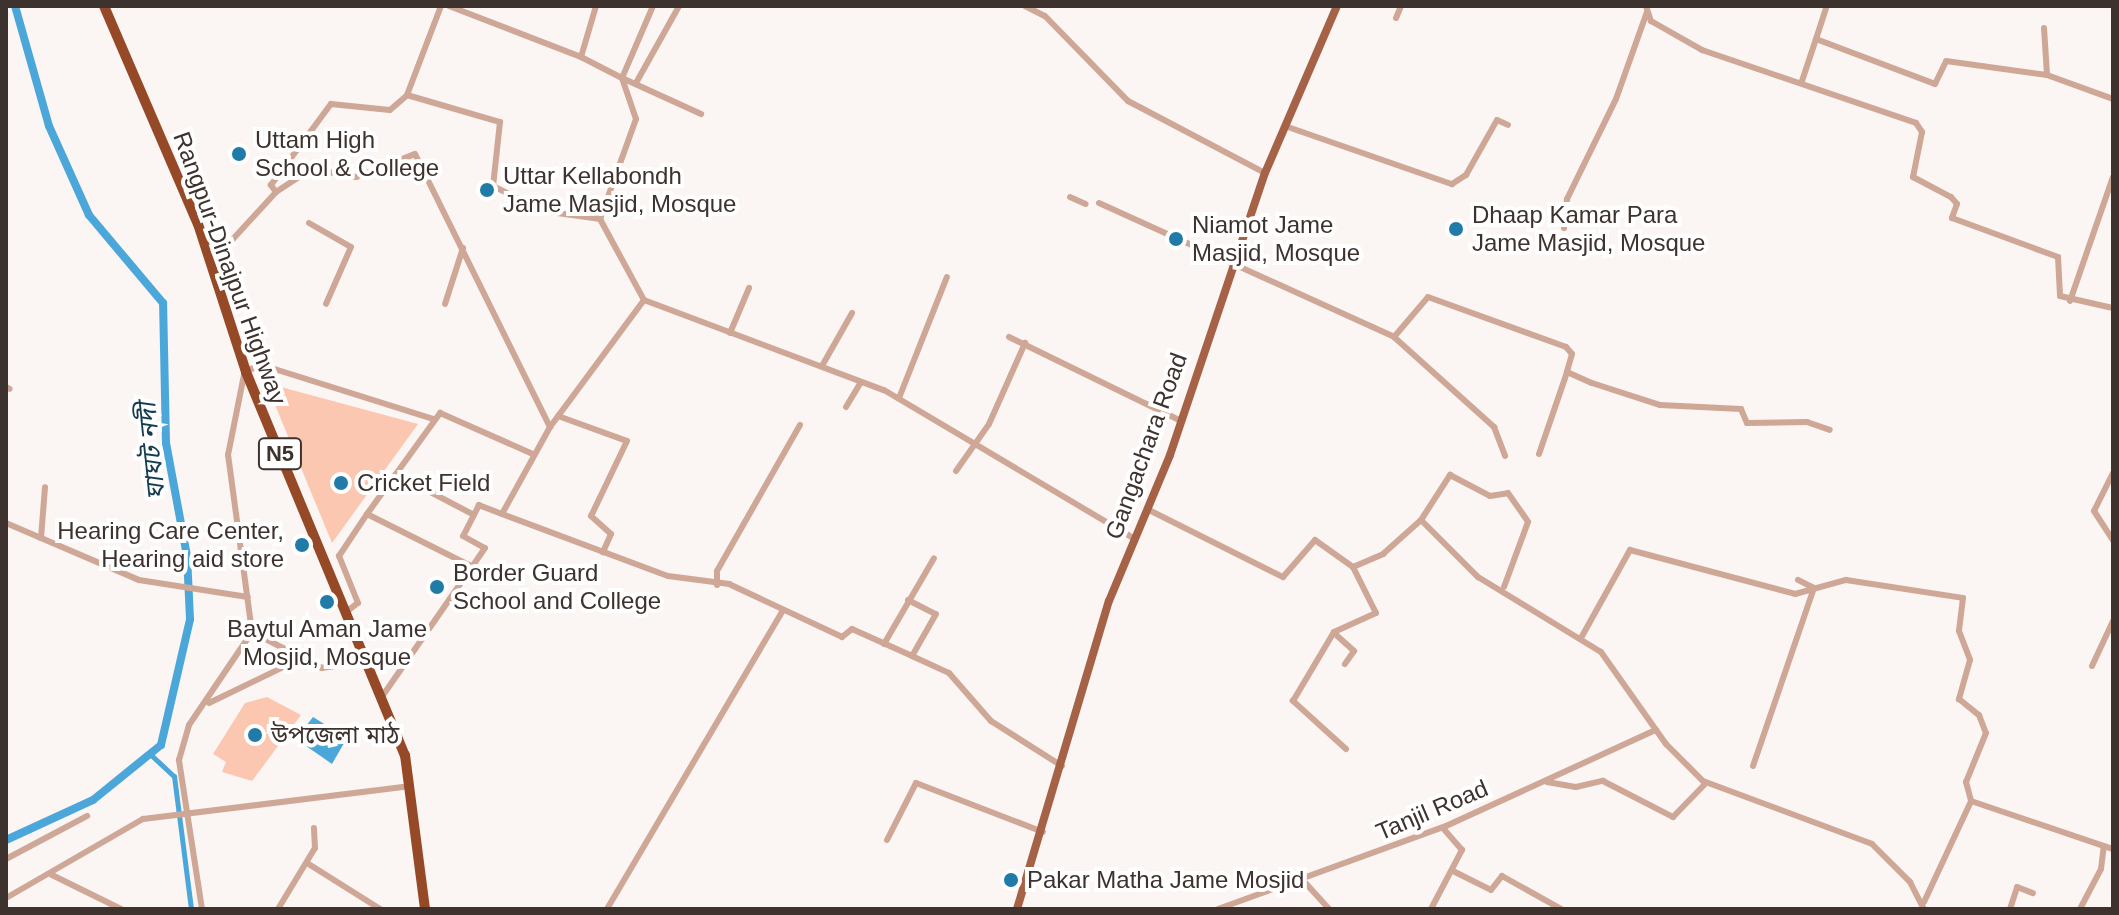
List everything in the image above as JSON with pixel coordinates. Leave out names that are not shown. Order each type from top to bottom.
[{"type":"highway","name":"Rangpur-Dinajpur Highway","points":[[104,6],[211,263],[245,370],[382,697],[413,786],[425,909]]},
{"type":"main road","name":"Gangachara Road","points":[[1017,909],[1043,832],[1109,601],[1149,510],[1265,173],[1337,6]]},
{"type":"street","points":[[276,192],[271,185],[331,104],[390,110],[407,95],[441,6]]},
{"type":"street","points":[[449,6],[581,57],[701,114]]},
{"type":"street","points":[[581,57],[596,6]]},
{"type":"street","points":[[653,6],[622,78],[636,119],[600,219],[644,300],[899,398],[1135,539]]},
{"type":"street","points":[[636,83],[679,6]]},
{"type":"street","points":[[1025,6],[1045,16],[1128,101],[1265,173]]},
{"type":"street","points":[[1396,18],[1401,6]]},
{"type":"street","points":[[1802,81],[1827,6]]},
{"type":"street","points":[[1646,9],[1667,33],[1702,50],[1802,81],[1920,126],[1916,182],[1951,197],[1957,204],[1952,218],[2059,258],[2056,291],[2070,301],[2113,308]]},
{"type":"street","points":[[1564,228],[1567,199],[1616,99],[1646,9]]},
{"type":"street","points":[[2044,28],[2047,75]]},
{"type":"street","points":[[1816,39],[1935,84],[1946,61],[2047,75],[2112,98],[2113,87]]},
{"type":"street","points":[[407,95],[500,122],[496,189],[543,211],[600,219]]},
{"type":"street","points":[[1285,126],[1452,184],[1466,175],[1497,120],[1508,125]]},
{"type":"street","points":[[211,263],[276,192],[311,169],[356,177],[415,154],[550,427]]},
{"type":"street","points":[[2070,301],[2113,177]]},
{"type":"street","points":[[1070,197],[1086,204]]},
{"type":"street","points":[[1099,203],[1394,337],[1494,427],[1505,456]]},
{"type":"street","points":[[309,223],[351,247],[326,304]]},
{"type":"street","points":[[445,304],[463,248]]},
{"type":"street","points":[[899,398],[947,277]]},
{"type":"street","points":[[730,333],[749,288]]},
{"type":"street","points":[[1394,337],[1428,297],[1566,347],[1572,354],[1539,454]]},
{"type":"street","points":[[502,514],[550,427],[644,300]]},
{"type":"street","points":[[822,366],[852,313]]},
{"type":"street","points":[[1009,337],[1181,421]]},
{"type":"street","points":[[956,471],[975,443],[1025,343]]},
{"type":"street","points":[[202,909],[179,760],[186,731],[209,703],[252,632],[228,455],[245,370],[265,366],[433,419],[452,416],[533,454]]},
{"type":"street","points":[[1567,372],[1660,405],[1729,407],[1741,409],[1747,423],[1807,422],[1830,430]]},
{"type":"street","points":[[846,407],[861,382]]},
{"type":"street","points":[[558,416],[627,441],[591,516],[611,534],[603,552]]},
{"type":"street","points":[[346,612],[358,603],[339,556],[433,419]]},
{"type":"street","points":[[717,585],[717,571],[800,425]]},
{"type":"street","points":[[2113,473],[2094,511],[2113,540]]},
{"type":"street","points":[[396,474],[474,515]]},
{"type":"street","points":[[1353,567],[1383,554],[1421,520],[1450,475],[1490,496],[1508,493],[1528,522],[1504,587]]},
{"type":"street","points":[[41,538],[45,487]]},
{"type":"street","points":[[382,697],[485,548],[463,536],[479,505],[603,552],[717,585],[729,584],[782,612],[842,637],[852,629],[949,673],[991,721],[1062,766]]},
{"type":"street","points":[[1149,510],[1279,577],[1315,540],[1353,567],[1376,613],[1334,633],[1293,701],[1346,749]]},
{"type":"street","points":[[367,514],[473,567]]},
{"type":"street","points":[[1421,520],[1478,577],[1504,587],[1601,652],[1656,730],[1706,783],[1872,844],[1924,906],[1971,801],[1966,782],[1986,733],[1979,715],[1959,699],[1970,660],[1959,631],[1963,598],[1846,580],[1813,589],[1780,591],[1630,550],[1581,638]]},
{"type":"street","points":[[6,523],[171,588],[248,597]]},
{"type":"street","points":[[884,644],[934,558]]},
{"type":"street","points":[[1798,580],[1813,589]]},
{"type":"street","points":[[1753,766],[1813,589]]},
{"type":"street","points":[[908,600],[936,614],[912,656]]},
{"type":"street","points":[[607,909],[782,612]]},
{"type":"street","points":[[2092,666],[2113,621]]},
{"type":"street","points":[[252,632],[302,658],[339,670],[367,661]]},
{"type":"street","points":[[1334,633],[1354,651],[1345,664]]},
{"type":"street","points":[[209,703],[302,658]]},
{"type":"street","name":"Tanjil Road","points":[[1218,909],[1443,828],[1656,730]]},
{"type":"street","points":[[1544,781],[1576,787],[1603,781],[1673,817],[1706,783]]},
{"type":"street","points":[[887,840],[916,783],[1043,832]]},
{"type":"street","points":[[6,898],[52,875],[143,819],[186,811],[413,786]]},
{"type":"street","points":[[1971,801],[2113,849]]},
{"type":"street","points":[[6,859],[87,816]]},
{"type":"street","points":[[278,909],[307,863],[314,828]]},
{"type":"street","points":[[1431,909],[1455,872],[1462,850],[1443,828]]},
{"type":"street","points":[[2080,909],[2101,869],[2104,846]]},
{"type":"street","points":[[307,863],[380,909]]},
{"type":"street","points":[[1455,872],[1491,890],[1502,876],[1561,909]]},
{"type":"street","points":[[52,875],[121,909]]},
{"type":"street","points":[[1300,877],[1329,909]]},
{"type":"street","points":[[2010,909],[2017,887],[2033,893]]},
{"type":"shaded area","name":"Cricket Field","points":[[266,383],[418,424],[332,543]]},
{"type":"shaded area","name":"উপজেলা মাঠ","points":[[267,697],[301,715],[252,781],[222,772],[226,762],[213,754],[245,703]]},
{"type":"water","points":[[313,717],[347,738],[332,764],[296,739]]},
{"type":"waterway","name":"ঘাঘট নদী","points":[[6,840],[93,800],[161,745],[190,619],[187,556],[166,443],[163,303],[89,215],[49,126],[15,6]]},
{"type":"waterway","points":[[150,754],[174,776],[191,909]]},
{"type":"place","name":"Uttam High School & College","points":[[239,154]]},
{"type":"place","name":"Uttar Kellabondh Jame Masjid, Mosque","points":[[487,190]]},
{"type":"place","name":"Dhaap Kamar Para Jame Masjid, Mosque","points":[[1456,229]]},
{"type":"place","name":"Niamot Jame Masjid, Mosque","points":[[1176,239]]},
{"type":"place","name":"Cricket Field","points":[[341,483]]},
{"type":"place","name":"Hearing Care Center, Hearing aid store","points":[[302,545]]},
{"type":"place","name":"Border Guard School and College","points":[[437,587]]},
{"type":"place","name":"Baytul Aman Jame Mosjid, Mosque","points":[[327,602]]},
{"type":"place","name":"উপজেলা মাঠ","points":[[255,735]]},
{"type":"place","name":"Pakar Matha Jame Mosjid","points":[[1011,880]]}]
